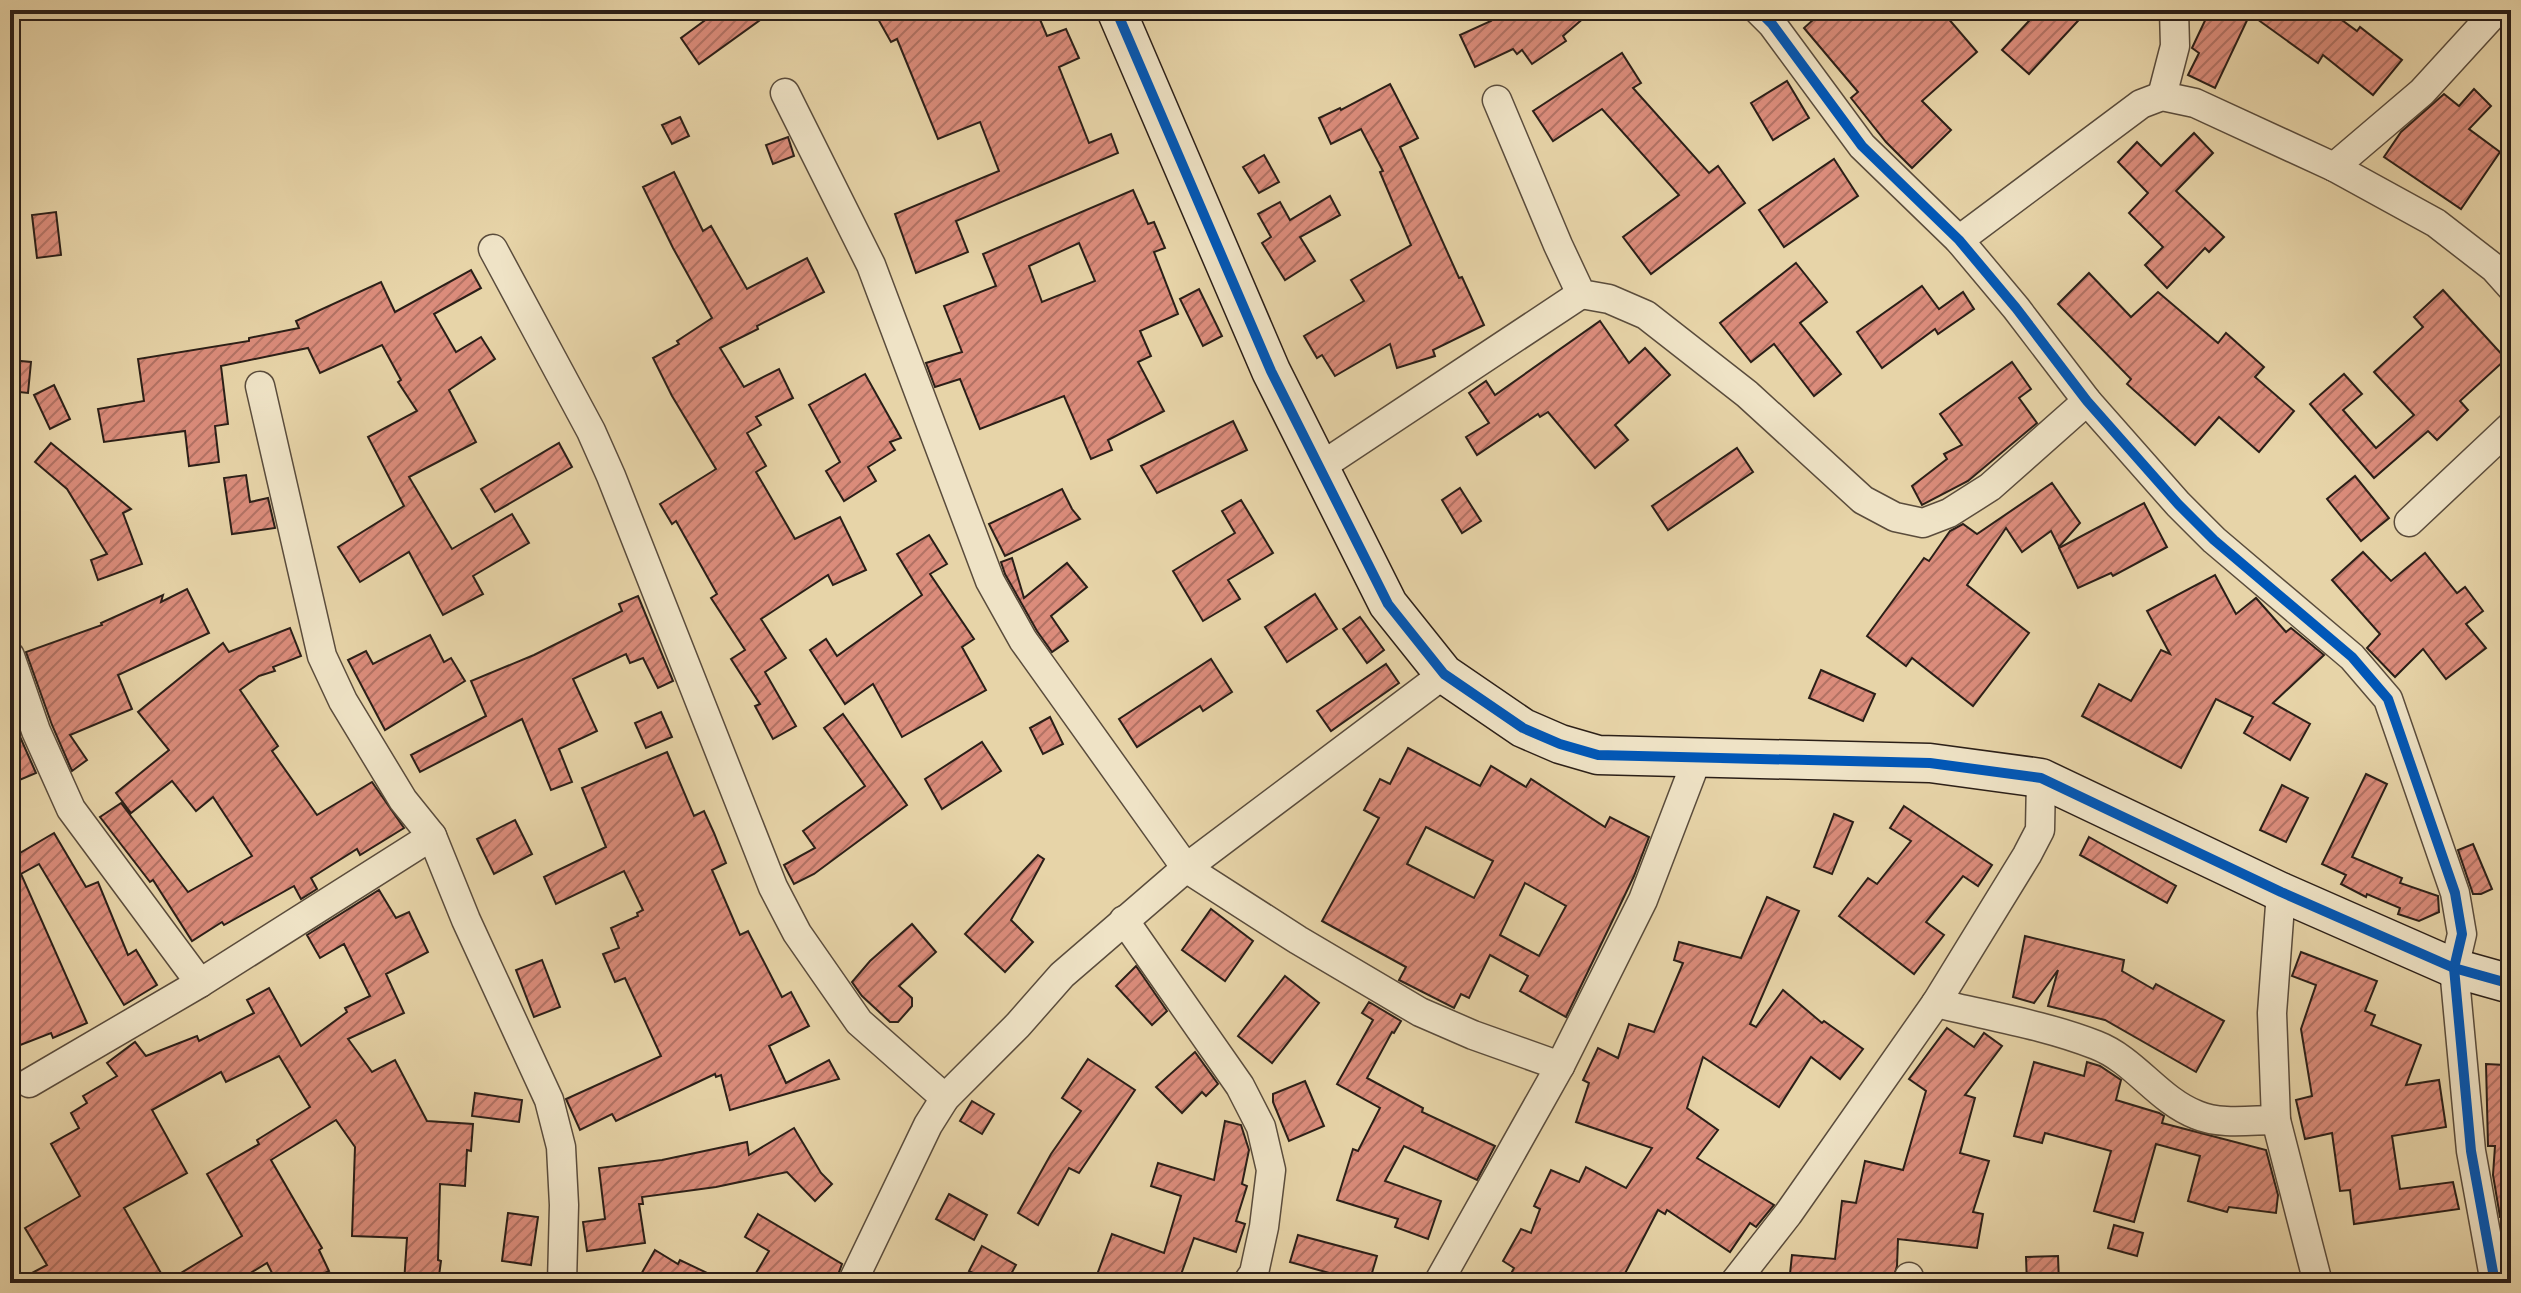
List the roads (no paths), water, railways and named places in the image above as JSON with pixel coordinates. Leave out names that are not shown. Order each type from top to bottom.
[{"type":"street","points":[[1116,10],[1271,371],[1388,604],[1444,674],[1523,728],[1560,744],[1598,755],[1930,763],[2041,778],[2281,892],[2454,968],[2511,984]]},
{"type":"street","points":[[2162,96],[2175,46],[2174,10]]},
{"type":"street","points":[[2334,167],[2422,92],[2497,10]]},
{"type":"street","points":[[1772,15],[1862,146],[1959,240],[2087,401],[2178,504],[2214,540],[2352,657],[2388,699],[2455,893],[2462,934],[2454,968],[2471,1151],[2495,1283]]},
{"type":"street","points":[[785,93],[871,265],[990,581],[1023,640],[1186,868],[1298,940],[1420,1012],[1560,1066]]},
{"type":"street","points":[[1959,240],[2141,104],[2162,96],[2195,103],[2334,167],[2436,223],[2494,268],[2511,287]]},
{"type":"street","points":[[1497,100],[1581,294]]},
{"type":"street","points":[[493,249],[591,431],[611,476],[779,898],[829,982],[859,1022],[945,1098]]},
{"type":"street","points":[[1320,467],[1581,294],[1609,299],[1646,315],[1747,394],[1863,500],[1895,517],[1923,523],[1949,513],[1990,487],[2087,401]]},
{"type":"street","points":[[260,386],[322,656],[343,701],[403,800],[432,836],[466,920],[549,1100],[561,1147],[564,1205],[562,1283]]},
{"type":"street","points":[[2409,522],[2511,426]]},
{"type":"street","points":[[10,656],[36,731],[71,809],[200,983]]},
{"type":"street","points":[[852,1283],[928,1125],[945,1098],[1018,1025],[1062,975],[1186,868],[1444,674]]},
{"type":"street","points":[[1438,1283],[1560,1066],[1643,900],[1697,759]]},
{"type":"street","points":[[1734,1283],[1788,1214],[1936,1003],[2040,830],[2041,778]]},
{"type":"street","points":[[29,1083],[200,983],[432,836]]},
{"type":"street","points":[[2281,892],[2272,1013],[2276,1120],[2318,1283]]},
{"type":"street","points":[[1124,920],[1240,1086],[1261,1127],[1271,1170],[1258,1280]]},
{"type":"street","points":[[1936,1003],[2099,1046],[2121,1058],[2175,1103],[2198,1116],[2226,1120],[2276,1120]]}]
